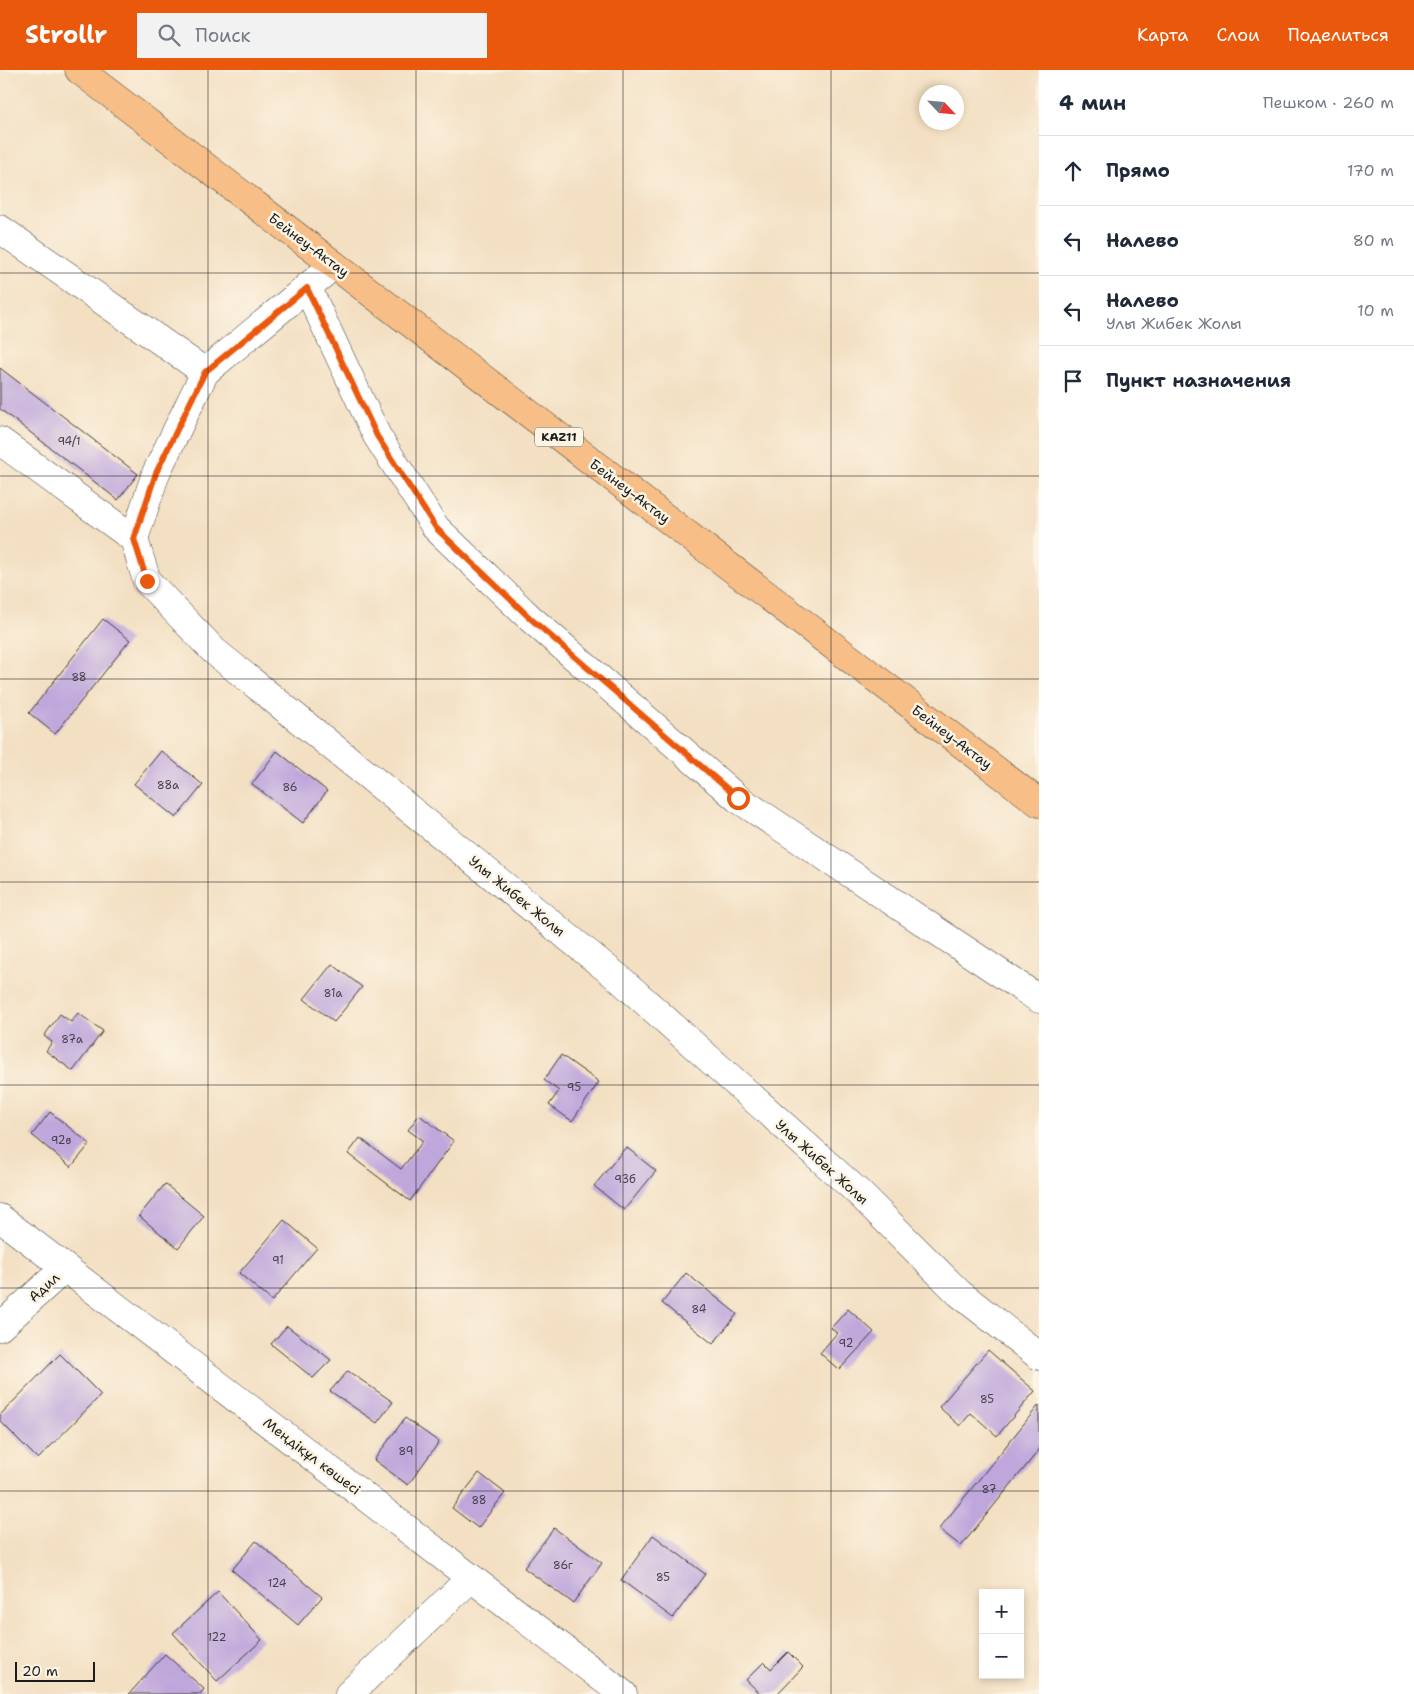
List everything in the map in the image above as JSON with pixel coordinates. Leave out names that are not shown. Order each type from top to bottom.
[{"type":"highway","name":"Бейнеу-Актау","points":[[79,70],[1039,803]]},
{"type":"street","points":[[0,229],[205,372]]},
{"type":"street","points":[[0,440],[134,539],[156,473],[205,372],[334,265]]},
{"type":"street","points":[[307,288],[377,436],[436,528],[531,619],[738,798],[1039,1000]]},
{"type":"street","name":"Улы Жибек Жолы","points":[[134,539],[147,581],[214,651],[620,980],[859,1193],[959,1293],[1039,1356]]},
{"type":"street","name":"Меңдіқұл көшесі","points":[[0,1218],[623,1694]]},
{"type":"street","name":"Адил","points":[[0,1327],[65,1268]]},
{"type":"street","points":[[349,1694],[471,1578]]},
{"type":"building","points":[[0,368],[138,474],[118,500],[0,409]]},
{"type":"building","points":[[103,619],[130,640],[55,734],[29,713]]},
{"type":"building","points":[[161,751],[203,785],[176,818],[134,784]]},
{"type":"building","points":[[277,751],[327,791],[303,823],[252,784]]},
{"type":"building","points":[[332,964],[362,987],[334,1022],[304,999]]},
{"type":"building","points":[[78,1013],[103,1031],[73,1071],[46,1051],[52,1042],[44,1036],[60,1014],[71,1022]]},
{"type":"building","points":[[561,1055],[599,1082],[572,1121],[549,1105],[559,1091],[544,1080]]},
{"type":"building","points":[[50,1112],[90,1144],[71,1167],[32,1135]]},
{"type":"building","points":[[419,1115],[454,1141],[410,1201],[348,1154],[360,1138],[401,1169],[423,1141],[408,1130]]},
{"type":"building","points":[[626,1147],[656,1171],[624,1210],[594,1186]]},
{"type":"building","points":[[165,1184],[204,1216],[178,1248],[139,1216]]},
{"type":"building","points":[[284,1220],[317,1248],[272,1301],[239,1273]]},
{"type":"building","points":[[686,1273],[737,1314],[713,1344],[662,1303]]},
{"type":"building","points":[[848,1309],[874,1332],[839,1370],[820,1353],[837,1333],[831,1328]]},
{"type":"building","points":[[287,1326],[331,1360],[313,1378],[271,1344]]},
{"type":"building","points":[[988,1350],[1035,1391],[997,1436],[971,1413],[960,1426],[939,1407]]},
{"type":"building","points":[[60,1354],[101,1395],[38,1459],[0,1421],[0,1415]]},
{"type":"building","points":[[348,1371],[393,1402],[377,1423],[330,1391]]},
{"type":"building","points":[[1039,1405],[1039,1450],[961,1546],[939,1529]]},
{"type":"building","points":[[405,1418],[439,1442],[408,1485],[374,1460]]},
{"type":"building","points":[[479,1473],[505,1493],[478,1528],[452,1508]]},
{"type":"building","points":[[554,1528],[602,1563],[573,1603],[524,1568]]},
{"type":"building","points":[[653,1535],[705,1574],[673,1618],[621,1580]]},
{"type":"building","points":[[256,1541],[322,1597],[298,1625],[232,1570]]},
{"type":"building","points":[[218,1592],[262,1640],[217,1681],[173,1633]]},
{"type":"building","points":[[788,1652],[803,1667],[777,1694],[761,1694],[746,1680],[764,1662],[771,1669]]},
{"type":"building","points":[[165,1654],[204,1689],[200,1694],[129,1694]]},
{"type":"route","points":[[147,581],[134,539],[156,473],[205,372],[307,288],[377,436],[436,528],[531,619],[738,798]]}]
